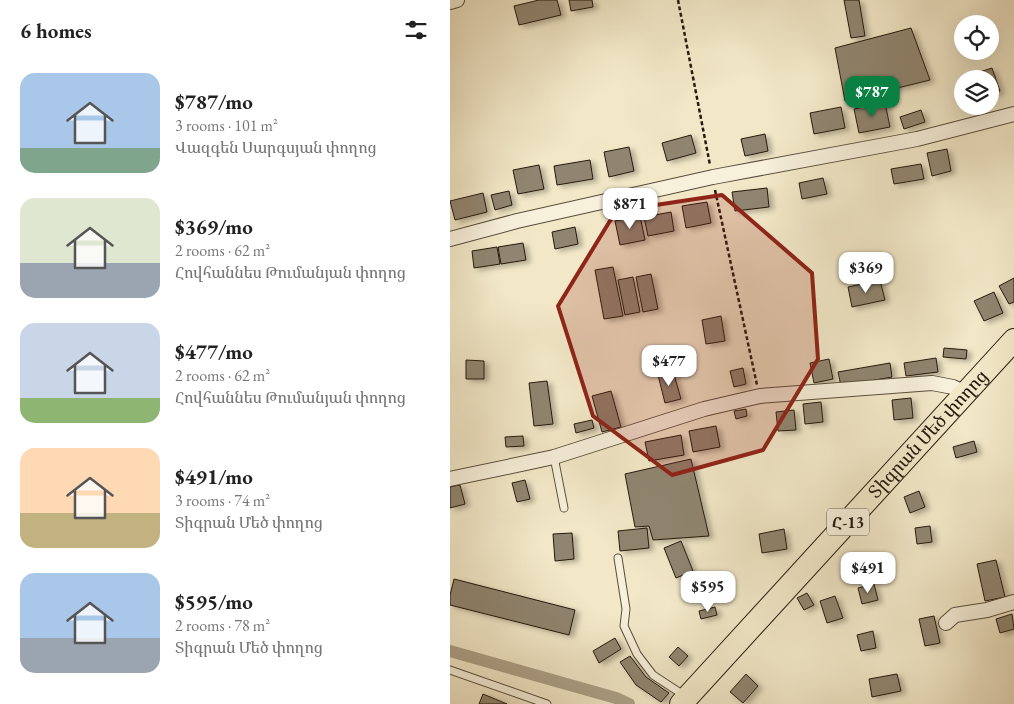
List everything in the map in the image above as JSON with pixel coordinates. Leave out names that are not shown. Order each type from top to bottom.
[{"type":"main road","name":"Տիգրան Մեծ փողոց","points":[[684,701],[1014,340]]},
{"type":"street","points":[[450,2],[457,0]]},
{"type":"street","points":[[450,239],[517,221],[713,177],[917,139],[1014,114]]},
{"type":"street","points":[[450,479],[554,458],[704,409],[760,396],[932,383],[953,387],[966,393]]},
{"type":"street","points":[[946,623],[955,615],[987,610],[1014,602]]},
{"type":"lane","points":[[554,458],[564,508]]},
{"type":"lane","points":[[618,558],[626,609],[624,626],[637,654],[653,675],[684,701]]},
{"type":"lane","points":[[450,670],[547,704]]},
{"type":"path","points":[[678,0],[713,177],[760,396]]},
{"type":"highlighted area","points":[[722,195],[812,273],[818,359],[763,450],[672,475],[593,416],[558,306],[616,211]]},
{"type":"building","points":[[539,0],[557,0],[561,15],[519,25],[514,6]]},
{"type":"building","points":[[569,0],[592,0],[593,7],[571,11]]},
{"type":"building","points":[[844,0],[859,0],[865,36],[851,38]]},
{"type":"building","points":[[911,28],[930,80],[845,101],[835,48]]},
{"type":"building","points":[[885,103],[890,127],[859,133],[854,109]]},
{"type":"building","points":[[841,107],[845,128],[814,134],[810,113]]},
{"type":"building","points":[[921,110],[925,122],[904,129],[900,117]]},
{"type":"building","points":[[765,134],[768,151],[745,156],[741,139]]},
{"type":"building","points":[[691,135],[696,153],[667,161],[662,143]]},
{"type":"building","points":[[629,147],[634,171],[609,177],[604,152]]},
{"type":"building","points":[[947,149],[951,171],[932,176],[927,153]]},
{"type":"building","points":[[590,160],[593,179],[557,185],[554,166]]},
{"type":"building","points":[[921,164],[924,179],[894,184],[891,169]]},
{"type":"building","points":[[539,165],[544,189],[518,194],[513,170]]},
{"type":"building","points":[[823,178],[827,194],[802,199],[799,183]]},
{"type":"building","points":[[767,188],[769,207],[735,211],[732,192]]},
{"type":"building","points":[[509,191],[512,205],[495,210],[491,195]]},
{"type":"building","points":[[483,193],[487,212],[455,220],[450,201]]},
{"type":"building","points":[[707,202],[711,223],[686,228],[682,206]]},
{"type":"building","points":[[671,212],[674,231],[648,236],[644,217]]},
{"type":"building","points":[[640,216],[645,240],[620,245],[615,221]]},
{"type":"building","points":[[575,227],[578,244],[555,249],[552,232]]},
{"type":"building","points":[[523,243],[526,260],[501,264],[498,247]]},
{"type":"building","points":[[497,247],[500,264],[474,268],[472,251]]},
{"type":"building","points":[[613,267],[623,316],[604,319],[595,270]]},
{"type":"building","points":[[651,274],[658,309],[643,312],[636,277]]},
{"type":"building","points":[[633,277],[640,312],[625,315],[618,280]]},
{"type":"building","points":[[1014,278],[1014,302],[1009,304],[999,286]]},
{"type":"building","points":[[880,280],[885,300],[852,307],[848,287]]},
{"type":"building","points":[[994,292],[1003,313],[984,321],[974,301]]},
{"type":"building","points":[[721,316],[725,341],[706,344],[702,320]]},
{"type":"building","points":[[944,348],[967,350],[966,359],[943,357]]},
{"type":"building","points":[[936,358],[938,372],[906,376],[904,363]]},
{"type":"building","points":[[829,359],[833,379],[814,383],[810,363]]},
{"type":"building","points":[[466,360],[484,361],[484,379],[466,379]]},
{"type":"building","points":[[890,363],[892,377],[841,386],[838,372]]},
{"type":"building","points":[[743,368],[746,384],[734,387],[730,371]]},
{"type":"building","points":[[673,371],[681,399],[665,403],[658,375]]},
{"type":"building","points":[[547,381],[553,424],[534,426],[529,383]]},
{"type":"building","points":[[611,391],[621,427],[602,432],[592,396]]},
{"type":"building","points":[[911,398],[913,418],[894,420],[892,400]]},
{"type":"building","points":[[821,402],[823,422],[805,424],[803,404]]},
{"type":"building","points":[[746,409],[747,416],[736,419],[734,411]]},
{"type":"building","points":[[794,410],[796,430],[778,431],[776,412]]},
{"type":"building","points":[[592,420],[594,428],[576,433],[574,424]]},
{"type":"building","points":[[716,426],[720,447],[693,452],[689,431]]},
{"type":"building","points":[[681,435],[684,455],[649,461],[645,442]]},
{"type":"building","points":[[523,436],[524,446],[506,447],[505,437]]},
{"type":"building","points":[[974,441],[977,452],[956,458],[953,447]]},
{"type":"building","points":[[691,459],[709,536],[653,540],[649,526],[635,527],[625,474]]},
{"type":"building","points":[[525,480],[530,499],[517,502],[512,483]]},
{"type":"building","points":[[460,485],[465,504],[450,508],[450,487]]},
{"type":"building","points":[[919,491],[925,507],[910,513],[904,497]]},
{"type":"building","points":[[930,526],[932,542],[917,544],[915,528]]},
{"type":"building","points":[[647,528],[649,548],[620,551],[618,531]]},
{"type":"building","points":[[784,529],[787,549],[762,553],[759,534]]},
{"type":"building","points":[[572,533],[574,559],[555,561],[553,534]]},
{"type":"building","points":[[681,541],[693,571],[676,578],[664,548]]},
{"type":"building","points":[[996,560],[1005,597],[985,601],[977,564]]},
{"type":"building","points":[[454,579],[575,610],[569,635],[450,605],[450,595]]},
{"type":"building","points":[[874,584],[878,600],[862,604],[858,588]]},
{"type":"building","points":[[807,593],[814,605],[804,610],[797,598]]},
{"type":"building","points":[[835,596],[843,618],[827,623],[820,601]]},
{"type":"building","points":[[715,607],[717,615],[701,619],[699,611]]},
{"type":"building","points":[[1012,614],[1014,629],[1000,633],[996,619]]},
{"type":"building","points":[[934,616],[940,643],[925,646],[919,619]]},
{"type":"building","points":[[873,631],[876,648],[861,651],[857,635]]},
{"type":"building","points":[[615,638],[621,649],[599,663],[593,651]]},
{"type":"building","points":[[678,647],[688,656],[679,666],[669,657]]},
{"type":"building","points":[[630,656],[646,677],[669,693],[661,702],[636,685],[620,662]]},
{"type":"building","points":[[746,674],[758,686],[743,703],[730,692]]},
{"type":"building","points":[[897,674],[901,691],[872,697],[869,679]]},
{"type":"building","points":[[483,694],[507,704],[479,704]]},
{"type":"waterway","points":[[450,651],[616,698],[629,704]]}]
